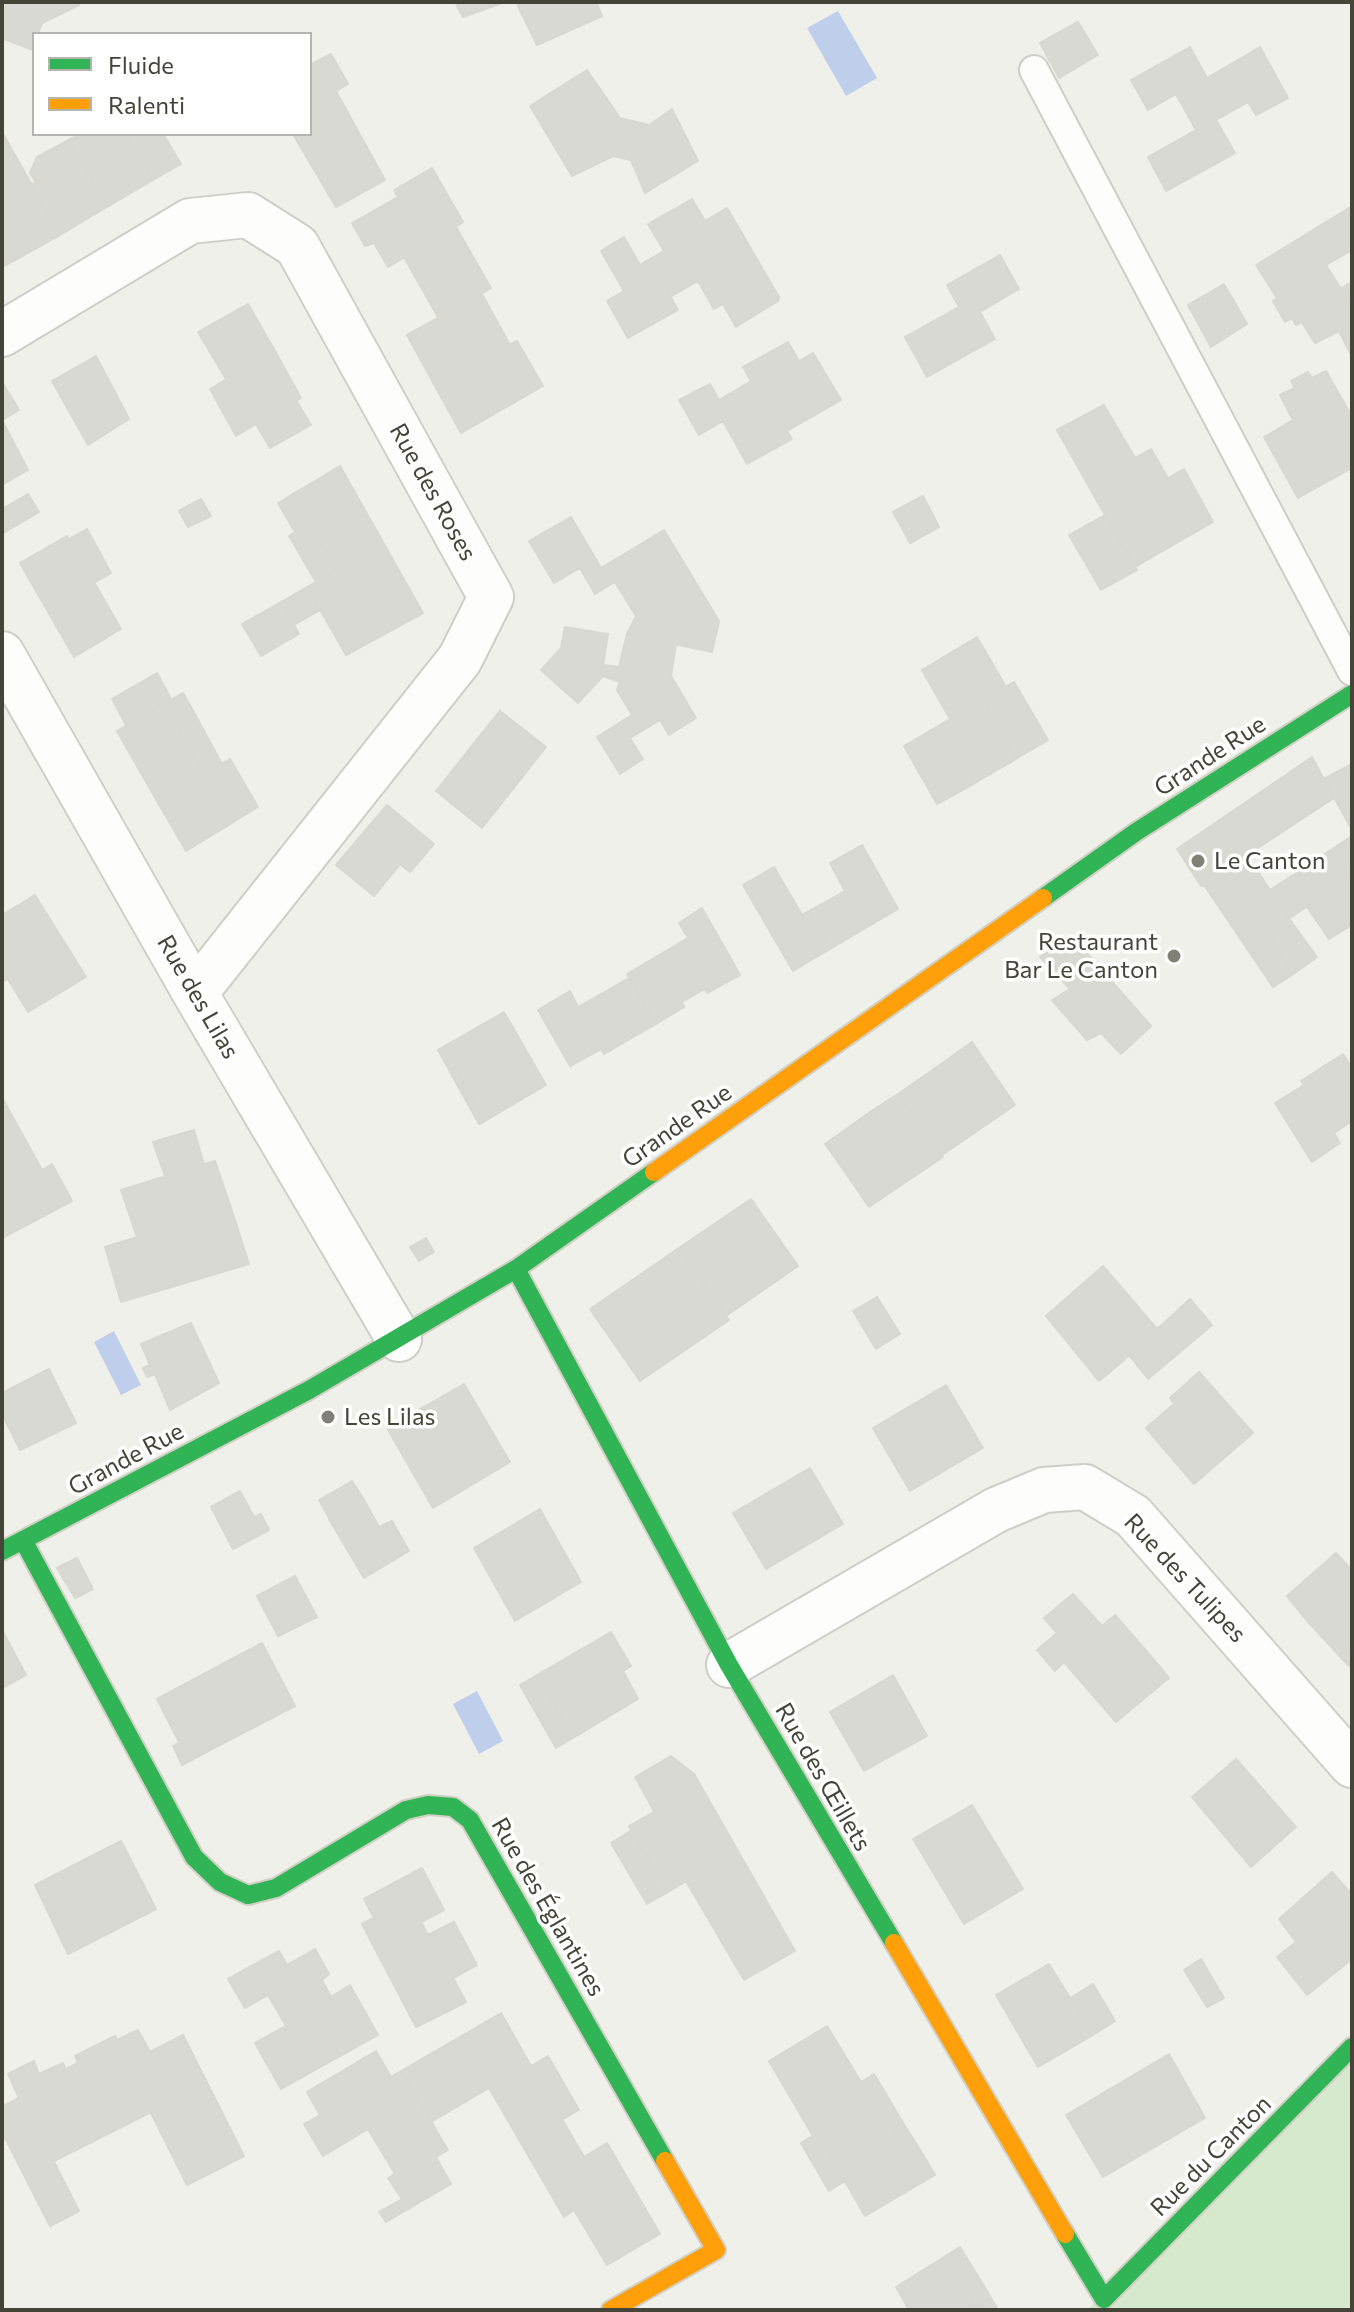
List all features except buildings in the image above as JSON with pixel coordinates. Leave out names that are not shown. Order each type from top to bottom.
[{"type":"street","name":"Rue des Roses","points":[[2,334],[190,221],[248,215],[297,246],[491,597],[460,659],[195,993]]},
{"type":"street","name":"Rue des Lilas","points":[[2,654],[195,993],[399,1339]]},
{"type":"street","name":"Grande Rue","points":[[2,1551],[309,1390],[516,1269],[1136,832],[1352,694]]},
{"type":"street","name":"Rue des Œillets","points":[[516,1269],[729,1665],[1104,2299]]},
{"type":"street","name":"Rue des Tulipes","points":[[729,1665],[996,1510],[1044,1490],[1085,1487],[1133,1516],[1352,1765]]},
{"type":"street","name":"Rue des Églantines","points":[[23,1540],[194,1857],[220,1882],[248,1895],[276,1888],[406,1810],[428,1805],[453,1807],[470,1820],[716,2250],[611,2310]]},
{"type":"street","name":"Rue du Canton","points":[[1104,2299],[1352,2047]]},
{"type":"lane","points":[[1034,70],[1352,671]]},
{"type":"green space","points":[[1352,2044],[1352,2310],[1087,2310]]},
{"type":"water","points":[[838,11],[877,78],[846,96],[807,28]]},
{"type":"water","points":[[114,1331],[141,1385],[121,1395],[94,1342]]},
{"type":"water","points":[[477,1691],[503,1741],[479,1754],[453,1704]]},
{"type":"traffic: fast","points":[[1043,898],[1136,832],[1352,694]]},
{"type":"traffic: fast","points":[[2,1551],[309,1390],[516,1269],[654,1172]]},
{"type":"traffic: fast","points":[[516,1269],[729,1665],[894,1943]]},
{"type":"traffic: fast","points":[[23,1540],[194,1857],[220,1882],[248,1895],[276,1888],[406,1810],[428,1805],[453,1807],[470,1820],[665,2161]]},
{"type":"traffic: fast","points":[[1065,2234],[1104,2299],[1352,2047]]},
{"type":"traffic: slow","points":[[654,1172],[1043,898]]},
{"type":"traffic: slow","points":[[894,1943],[1065,2234]]},
{"type":"traffic: slow","points":[[611,2310],[716,2250],[665,2161]]},
{"type":"place","name":"Le Canton","points":[[1198,861]]},
{"type":"place","name":"Restaurant Bar Le Canton","points":[[1174,956]]},
{"type":"place","name":"Les Lilas","points":[[328,1417]]}]
